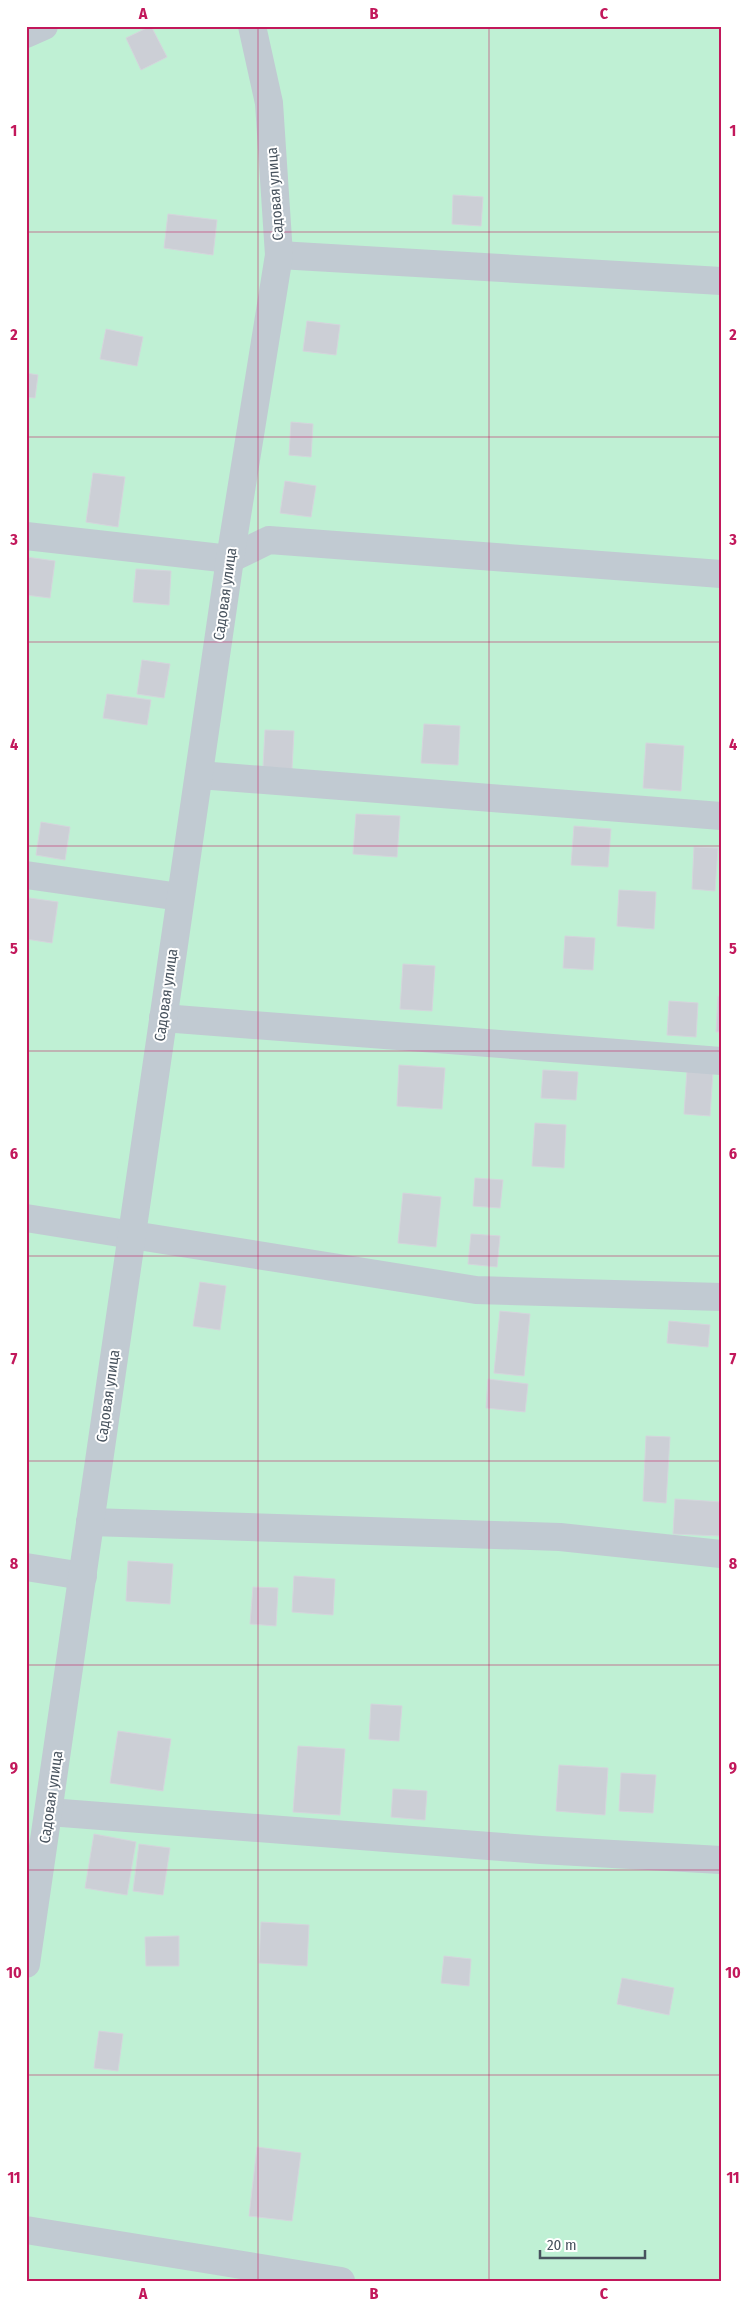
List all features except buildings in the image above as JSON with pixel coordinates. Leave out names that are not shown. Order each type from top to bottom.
[{"type":"street","points":[[26,34],[44,26]]},
{"type":"street","name":"Садовая улица","points":[[26,1964],[30,1916],[48,1812],[180,896],[200,776],[230,559],[280,255],[269,103],[252,26]]},
{"type":"street","points":[[280,255],[721,281]]},
{"type":"street","points":[[26,536],[230,559],[269,540],[721,574]]},
{"type":"street","points":[[200,776],[721,816]]},
{"type":"street","points":[[26,875],[180,896]]},
{"type":"street","points":[[163,1018],[721,1061]]},
{"type":"street","points":[[26,1218],[476,1290],[721,1297]]},
{"type":"street","points":[[90,1522],[560,1537],[721,1554]]},
{"type":"street","points":[[26,1567],[82,1576]]},
{"type":"street","points":[[48,1812],[541,1850],[721,1860]]},
{"type":"street","points":[[26,2230],[341,2281]]},
{"type":"green space","points":[[26,26],[721,26],[721,2281],[26,2281]]}]
